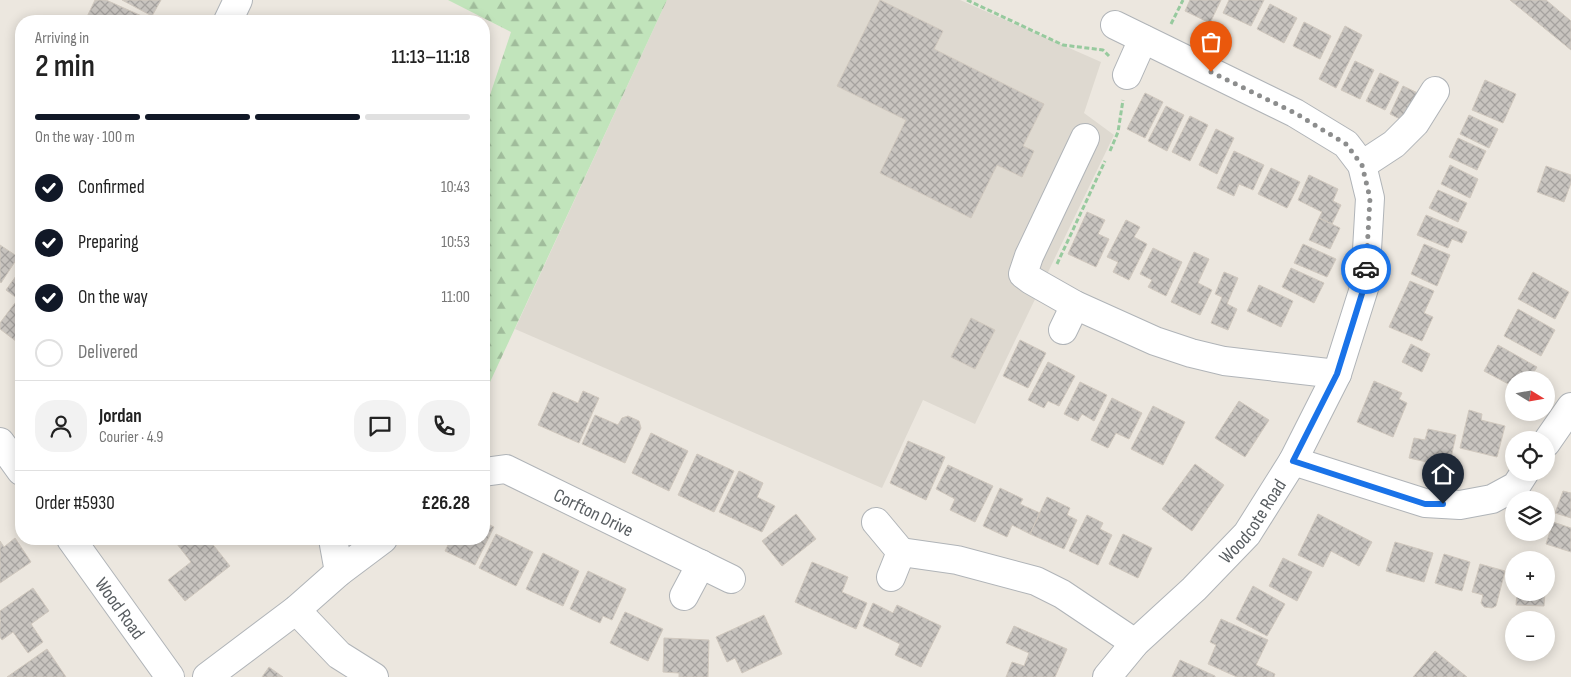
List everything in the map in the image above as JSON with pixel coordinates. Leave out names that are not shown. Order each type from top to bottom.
[{"type":"street","points":[[231,15],[238,0]]},
{"type":"street","name":"Woodcote Road","points":[[1107,677],[1135,643],[1194,589],[1247,534],[1293,461],[1337,374],[1365,284],[1370,198],[1362,165],[1346,144],[1295,113],[1115,25]]},
{"type":"street","points":[[1127,75],[1143,39]]},
{"type":"street","points":[[1362,165],[1394,144],[1401,137],[1414,123],[1435,91]]},
{"type":"street","points":[[1085,138],[1029,256],[1023,274],[1048,291],[1075,305],[1155,341],[1191,353],[1224,361],[1337,374]]},
{"type":"street","points":[[1063,330],[1075,305]]},
{"type":"street","points":[[1554,431],[1571,407]]},
{"type":"street","points":[[0,442],[15,463]]},
{"type":"street","points":[[1293,461],[1425,504],[1460,505],[1492,499],[1516,486],[1520,481]]},
{"type":"street","name":"Corfton Drive","points":[[490,471],[506,469],[731,579]]},
{"type":"street","points":[[876,522],[901,552],[958,560],[1036,581],[1062,594],[1135,643]]},
{"type":"street","name":"Wood Road","points":[[75,545],[169,677]]},
{"type":"street","points":[[334,545],[339,572]]},
{"type":"street","points":[[207,677],[296,610],[339,572],[375,545]]},
{"type":"street","points":[[891,577],[901,552]]},
{"type":"street","points":[[684,596],[701,564]]},
{"type":"street","points":[[296,610],[339,655],[374,677]]},
{"type":"path","points":[[967,0],[1063,45],[1103,50],[1127,75]]},
{"type":"shaded area","points":[[667,0],[960,0],[1101,62],[1084,113],[1114,135],[975,424],[923,400],[882,488],[515,329]]},
{"type":"green space","points":[[448,0],[667,0],[490,382],[490,95],[511,32],[490,21],[490,15],[478,15]]},
{"type":"building","points":[[95,0],[106,0],[140,15],[88,15]]},
{"type":"building","points":[[122,0],[161,0],[153,15]]},
{"type":"building","points":[[880,0],[943,31],[934,49],[1044,104],[1023,146],[1034,151],[1022,177],[997,165],[971,218],[880,173],[906,120],[837,86]]},
{"type":"building","points":[[1190,0],[1221,0],[1210,23],[1185,11]]},
{"type":"building","points":[[1229,0],[1264,0],[1251,26],[1223,13]]},
{"type":"building","points":[[1510,0],[1546,0],[1571,21],[1571,50]]},
{"type":"building","points":[[1270,4],[1297,18],[1284,43],[1257,29]]},
{"type":"building","points":[[1304,22],[1331,36],[1320,59],[1293,46]]},
{"type":"building","points":[[1345,26],[1362,35],[1336,88],[1319,79]]},
{"type":"building","points":[[1355,61],[1374,70],[1360,99],[1341,90]]},
{"type":"building","points":[[1380,73],[1399,82],[1385,110],[1366,101]]},
{"type":"building","points":[[1485,80],[1516,94],[1503,123],[1472,110]]},
{"type":"building","points":[[1403,86],[1422,95],[1408,123],[1390,114]]},
{"type":"building","points":[[1145,93],[1163,102],[1145,138],[1127,129]]},
{"type":"building","points":[[1166,106],[1184,115],[1167,151],[1148,141]]},
{"type":"building","points":[[1469,115],[1498,129],[1489,148],[1460,134]]},
{"type":"building","points":[[1190,116],[1208,125],[1190,161],[1172,152]]},
{"type":"building","points":[[1216,129],[1234,138],[1217,174],[1199,165]]},
{"type":"building","points":[[1458,138],[1486,151],[1477,170],[1449,157]]},
{"type":"building","points":[[1234,151],[1264,165],[1253,190],[1239,184],[1234,196],[1217,188]]},
{"type":"building","points":[[1450,165],[1478,179],[1470,198],[1441,184]]},
{"type":"building","points":[[1546,166],[1571,175],[1571,183],[1564,202],[1537,192]]},
{"type":"building","points":[[1271,168],[1300,182],[1287,208],[1258,194]]},
{"type":"building","points":[[1309,175],[1338,189],[1333,201],[1341,205],[1332,224],[1319,218],[1322,212],[1298,200]]},
{"type":"building","points":[[1438,190],[1467,203],[1458,222],[1429,208]]},
{"type":"building","points":[[1087,212],[1105,220],[1098,234],[1109,239],[1096,267],[1068,254]]},
{"type":"building","points":[[1426,215],[1467,232],[1462,243],[1452,239],[1448,248],[1417,235]]},
{"type":"building","points":[[1319,218],[1340,228],[1330,249],[1309,240]]},
{"type":"building","points":[[1126,220],[1140,227],[1134,237],[1147,244],[1129,280],[1113,272],[1118,262],[1107,257]]},
{"type":"building","points":[[1303,244],[1336,259],[1327,277],[1294,263]]},
{"type":"building","points":[[1424,244],[1450,255],[1437,286],[1411,274]]},
{"type":"building","points":[[0,245],[15,255],[15,262],[0,282]]},
{"type":"building","points":[[1153,248],[1182,262],[1166,296],[1148,287],[1152,280],[1140,274]]},
{"type":"building","points":[[1194,252],[1209,259],[1198,283],[1212,290],[1200,315],[1171,302]]},
{"type":"building","points":[[1291,268],[1324,283],[1314,303],[1282,287]]},
{"type":"building","points":[[1224,272],[1238,278],[1227,304],[1237,309],[1228,330],[1211,323],[1222,297],[1215,294]]},
{"type":"building","points":[[1533,272],[1569,292],[1555,319],[1518,299]]},
{"type":"building","points":[[15,277],[15,297],[6,290]]},
{"type":"building","points":[[1410,281],[1434,291],[1424,313],[1433,317],[1422,341],[1389,327]]},
{"type":"building","points":[[1259,285],[1293,301],[1281,327],[1247,311]]},
{"type":"building","points":[[15,303],[15,340],[0,329],[0,323]]},
{"type":"building","points":[[1518,309],[1555,330],[1541,356],[1504,336]]},
{"type":"building","points":[[971,318],[995,330],[975,369],[951,357]]},
{"type":"building","points":[[1020,340],[1046,353],[1028,388],[1003,376]]},
{"type":"building","points":[[1411,344],[1430,354],[1422,372],[1402,362]]},
{"type":"building","points":[[1498,345],[1537,367],[1535,371],[1505,371],[1505,382],[1484,371]]},
{"type":"building","points":[[1048,362],[1075,376],[1059,406],[1048,401],[1044,408],[1028,400]]},
{"type":"building","points":[[1374,381],[1402,393],[1399,399],[1407,403],[1393,437],[1357,422]]},
{"type":"building","points":[[1080,382],[1107,395],[1094,421],[1082,414],[1078,421],[1064,414]]},
{"type":"building","points":[[583,391],[599,398],[579,443],[538,425],[553,392],[578,403]]},
{"type":"building","points":[[1112,398],[1142,413],[1129,439],[1116,433],[1108,448],[1091,440]]},
{"type":"building","points":[[1239,401],[1269,420],[1245,457],[1215,438]]},
{"type":"building","points":[[1153,406],[1185,422],[1163,465],[1131,449]]},
{"type":"building","points":[[1469,410],[1482,414],[1481,420],[1505,426],[1497,457],[1460,448]]},
{"type":"building","points":[[595,415],[618,425],[622,418],[628,416],[639,421],[641,428],[625,463],[582,444]]},
{"type":"building","points":[[1428,429],[1456,435],[1449,467],[1409,458],[1414,438],[1425,440]]},
{"type":"building","points":[[651,433],[688,451],[669,491],[632,473]]},
{"type":"building","points":[[908,441],[945,457],[926,500],[890,483]]},
{"type":"building","points":[[697,454],[734,471],[714,512],[678,495]]},
{"type":"building","points":[[1195,464],[1224,485],[1192,531],[1162,509]]},
{"type":"building","points":[[948,465],[993,486],[975,522],[950,510],[955,499],[936,489]]},
{"type":"building","points":[[739,471],[763,483],[757,497],[775,506],[762,532],[719,512]]},
{"type":"building","points":[[1000,488],[1023,499],[1020,504],[1040,513],[1030,534],[1012,525],[1007,537],[983,526]]},
{"type":"building","points":[[1563,491],[1571,493],[1571,518],[1555,513]]},
{"type":"building","points":[[1047,497],[1070,508],[1067,515],[1077,520],[1064,549],[1030,534]]},
{"type":"building","points":[[796,514],[816,539],[782,566],[762,541]]},
{"type":"building","points":[[1318,514],[1372,542],[1359,566],[1331,551],[1323,567],[1298,555]]},
{"type":"building","points":[[1087,515],[1103,523],[1100,529],[1112,535],[1098,565],[1069,551]]},
{"type":"building","points":[[1555,523],[1571,528],[1571,552],[1546,544],[1547,541],[1555,541]]},
{"type":"building","points":[[490,525],[494,527],[490,535]]},
{"type":"building","points":[[496,534],[533,552],[516,586],[479,568]]},
{"type":"building","points":[[1123,534],[1152,548],[1138,578],[1109,564]]},
{"type":"building","points":[[15,538],[15,545],[20,545],[31,562],[0,583],[0,541],[4,547]]},
{"type":"building","points":[[1395,542],[1433,553],[1424,582],[1386,571]]},
{"type":"building","points":[[178,545],[213,545],[230,566],[185,601],[168,580],[191,562]]},
{"type":"building","points":[[448,545],[485,545],[475,565],[445,551]]},
{"type":"building","points":[[543,553],[579,571],[563,606],[526,589]]},
{"type":"building","points":[[1444,554],[1470,562],[1462,591],[1435,583]]},
{"type":"building","points":[[1283,558],[1312,572],[1297,601],[1269,586]]},
{"type":"building","points":[[812,562],[848,577],[842,592],[867,603],[856,629],[795,602]]},
{"type":"building","points":[[1480,564],[1505,571],[1496,606],[1492,608],[1484,607],[1481,603],[1483,595],[1472,592]]},
{"type":"building","points":[[588,571],[626,589],[612,620],[603,616],[600,623],[570,609]]},
{"type":"building","points":[[1253,586],[1285,604],[1267,636],[1236,619]]},
{"type":"building","points":[[33,588],[49,611],[31,624],[43,642],[28,653],[13,632],[2,640],[0,637],[0,611]]},
{"type":"building","points":[[1516,601],[1544,601],[1544,606],[1516,605]]},
{"type":"building","points":[[873,603],[893,613],[897,605],[941,626],[921,667],[895,655],[900,644],[863,626]]},
{"type":"building","points":[[625,612],[663,629],[648,661],[610,643]]},
{"type":"building","points":[[764,615],[782,654],[742,673],[735,658],[727,662],[716,637]]},
{"type":"building","points":[[1221,619],[1268,640],[1256,665],[1275,674],[1274,677],[1237,677],[1208,664],[1216,645],[1210,642]]},
{"type":"building","points":[[1014,626],[1067,649],[1055,677],[1006,677],[1012,662],[1024,666],[1029,653],[1006,643]]},
{"type":"building","points":[[664,638],[709,640],[708,677],[679,677],[679,673],[663,672]]},
{"type":"building","points":[[47,649],[66,677],[7,677]]},
{"type":"building","points":[[1435,651],[1467,677],[1413,677]]},
{"type":"building","points":[[1180,660],[1215,676],[1215,677],[1172,677]]},
{"type":"building","points":[[269,667],[283,677],[262,677]]},
{"type":"way so far","points":[[1211,72],[1295,113],[1346,144],[1362,165],[1370,198],[1366,269]]},
{"type":"route","points":[[1366,269],[1365,284],[1337,374],[1293,461],[1425,504],[1443,504]]}]
